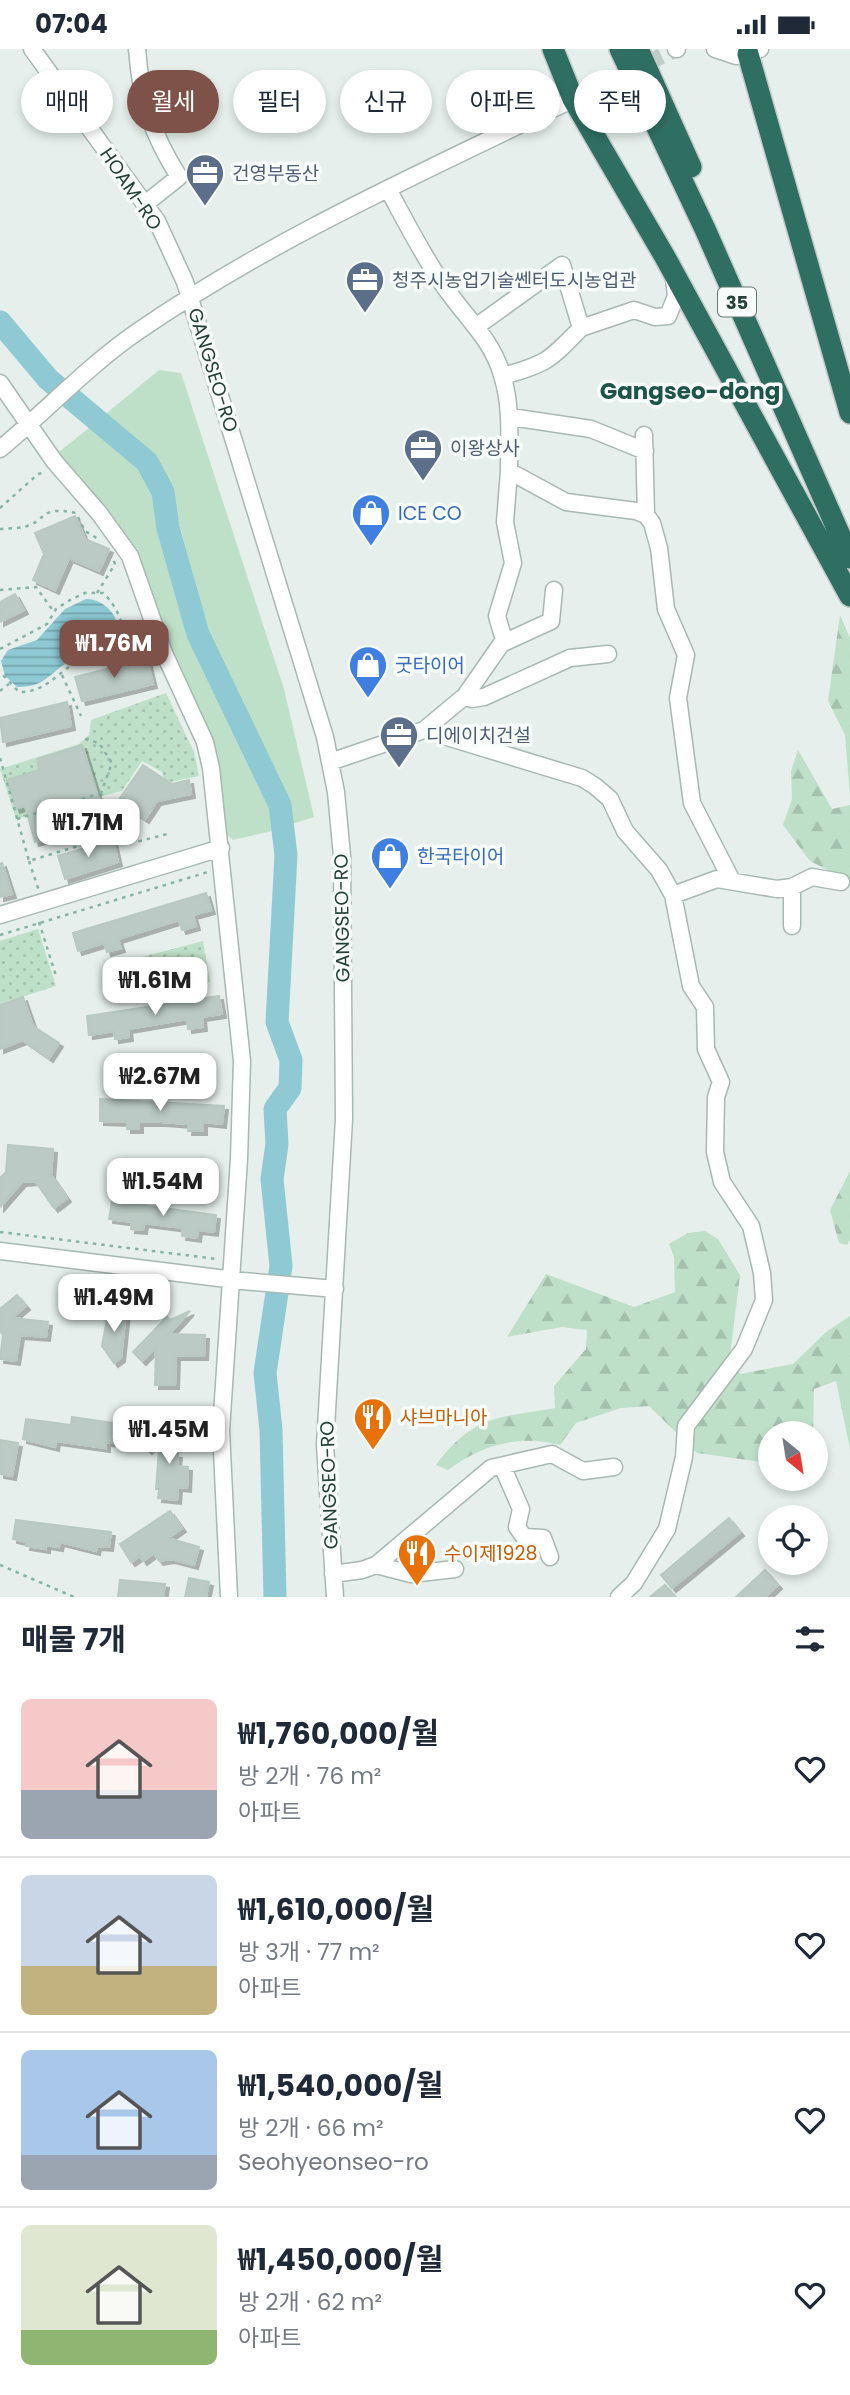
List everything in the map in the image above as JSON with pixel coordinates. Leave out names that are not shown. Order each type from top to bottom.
[{"type":"highway","points":[[554,49],[573,99],[665,257],[850,596]]},
{"type":"highway","name":"35","points":[[620,49],[705,229],[850,558]]},
{"type":"highway","name":"35","points":[[638,49],[850,524]]},
{"type":"highway","points":[[754,52],[850,413]]},
{"type":"street","name":"HOAM-RO","points":[[32,49],[157,221],[175,264]]},
{"type":"street","points":[[137,49],[141,94],[163,152],[179,177],[145,204]]},
{"type":"street","points":[[715,49],[736,56],[754,52]]},
{"type":"street","points":[[0,449],[136,333],[191,297],[388,189],[573,99]]},
{"type":"street","points":[[388,189],[425,258],[445,289],[477,326],[496,356],[503,376],[511,417],[505,522],[513,563],[497,616],[503,643]]},
{"type":"street","points":[[503,376],[535,367],[554,357],[581,328],[634,310],[655,317],[668,316],[676,296],[673,276],[665,257]]},
{"type":"street","name":"GANGSEO-RO","points":[[175,264],[191,297],[310,688],[330,762],[342,856],[345,1119],[325,1445],[335,1597]]},
{"type":"street","points":[[477,326],[562,265],[581,328]]},
{"type":"street","points":[[0,383],[130,556],[164,653],[205,742],[211,768],[242,1061],[237,1280],[221,1430],[229,1597]]},
{"type":"street","points":[[511,417],[591,429],[644,443],[646,515],[652,523],[659,548],[666,609],[686,655],[678,698],[692,803],[732,881]]},
{"type":"street","points":[[509,471],[566,502],[646,515]]},
{"type":"street","points":[[330,762],[424,730],[465,696],[503,643],[551,621],[554,590]]},
{"type":"street","points":[[465,696],[472,699],[484,697],[570,658],[608,654]]},
{"type":"street","points":[[424,730],[582,778],[610,799],[625,831],[659,870],[673,895],[691,986],[705,1006],[706,1049],[721,1082],[716,1097],[715,1152],[718,1167],[722,1182],[751,1226],[762,1273],[764,1300],[744,1349],[686,1426],[684,1457],[667,1529],[634,1583],[619,1597]]},
{"type":"street","points":[[0,915],[221,848]]},
{"type":"street","points":[[673,895],[718,879],[765,888],[792,887],[812,877],[841,882]]},
{"type":"street","points":[[792,887],[792,926]]},
{"type":"street","points":[[0,1251],[237,1280],[335,1289]]},
{"type":"street","points":[[333,1574],[376,1565],[491,1468],[503,1468],[552,1454],[583,1471],[614,1467]]},
{"type":"street","points":[[503,1468],[521,1509],[517,1527],[524,1537],[542,1538],[550,1557]]},
{"type":"street","points":[[376,1565],[411,1574],[455,1569]]},
{"type":"path","points":[[0,508],[38,474],[49,471]]},
{"type":"path","points":[[0,529],[26,527],[43,513],[57,509],[76,513],[85,531],[107,545]]},
{"type":"path","points":[[97,593],[115,564],[111,554]]},
{"type":"path","points":[[0,590],[36,587],[54,612]]},
{"type":"path","points":[[0,649],[47,624],[54,612],[78,596],[103,593],[120,613],[123,626],[121,641],[113,651],[102,659],[80,660],[41,689],[19,692],[0,672]]},
{"type":"path","points":[[61,674],[81,716]]},
{"type":"path","points":[[0,691],[9,684]]},
{"type":"path","points":[[85,739],[99,743],[112,763],[101,793],[111,836]]},
{"type":"path","points":[[0,758],[39,892]]},
{"type":"path","points":[[17,819],[101,793]]},
{"type":"path","points":[[29,861],[111,836],[136,842],[170,833]]},
{"type":"path","points":[[0,935],[213,870]]},
{"type":"path","points":[[39,922],[56,976]]},
{"type":"path","points":[[0,1232],[223,1260]]},
{"type":"path","points":[[0,1565],[74,1597]]},
{"type":"green space","points":[[159,370],[181,373],[284,689],[314,817],[286,826],[283,800],[209,634],[171,494],[151,455],[102,417]]},
{"type":"green space","points":[[94,424],[124,449],[152,480],[191,638],[267,795],[272,831],[233,840],[225,833],[142,570],[125,535],[59,457],[60,451]]},
{"type":"green space","points":[[840,615],[850,638],[850,796],[845,735],[828,701]]},
{"type":"green space","points":[[166,693],[194,752],[199,776],[165,783],[162,772],[142,761],[122,791],[16,819],[0,769],[79,744],[89,735],[91,720]]},
{"type":"green space","points":[[798,750],[832,809],[850,805],[850,881],[810,861],[783,825],[792,799],[791,771]]},
{"type":"green space","points":[[38,929],[56,986],[0,1004],[0,941]]},
{"type":"green space","points":[[203,941],[210,982],[145,997],[142,957]]},
{"type":"green space","points":[[850,1171],[850,1240],[847,1245],[839,1243],[830,1210]]},
{"type":"green space","points":[[705,1231],[718,1239],[740,1275],[730,1356],[740,1374],[793,1364],[826,1332],[850,1316],[850,1449],[836,1381],[814,1389],[813,1421],[758,1421],[758,1461],[697,1453],[649,1406],[621,1408],[576,1423],[560,1445],[516,1441],[488,1448],[448,1470],[436,1465],[462,1436],[488,1421],[555,1408],[554,1386],[586,1349],[587,1330],[562,1327],[507,1337],[546,1274],[634,1307],[675,1292],[674,1257],[669,1244],[688,1233]]},
{"type":"water","points":[[86,599],[103,604],[114,616],[118,632],[109,648],[98,654],[70,661],[37,684],[17,687],[5,676],[1,661],[8,650],[37,640],[65,609]]},
{"type":"building","points":[[75,516],[85,539],[109,549],[99,571],[69,558],[55,590],[33,580],[44,554],[35,533]]},
{"type":"building","points":[[15,594],[24,610],[0,622],[0,602]]},
{"type":"building","points":[[147,659],[153,684],[82,701],[75,677]]},
{"type":"building","points":[[67,702],[71,726],[3,742],[0,718]]},
{"type":"building","points":[[82,745],[106,822],[35,842],[25,806],[16,809],[7,780],[39,770],[37,759]]},
{"type":"building","points":[[143,765],[172,784],[189,780],[191,794],[157,801],[145,819],[118,801]]},
{"type":"building","points":[[113,840],[118,862],[65,879],[58,856]]},
{"type":"building","points":[[2,863],[12,894],[0,897],[0,864]]},
{"type":"building","points":[[206,893],[211,910],[193,915],[196,926],[182,930],[179,920],[118,939],[121,948],[107,952],[104,943],[78,951],[73,933]]},
{"type":"building","points":[[219,996],[222,1014],[202,1017],[203,1027],[188,1029],[187,1019],[128,1029],[129,1037],[115,1039],[114,1031],[89,1035],[87,1016]]},
{"type":"building","points":[[23,997],[33,1026],[59,1043],[49,1058],[23,1040],[0,1049],[0,1005]]},
{"type":"building","points":[[100,1099],[224,1106],[222,1124],[203,1122],[203,1131],[188,1131],[189,1124],[139,1122],[139,1129],[127,1129],[127,1122],[100,1121]]},
{"type":"building","points":[[8,1145],[53,1149],[51,1175],[67,1198],[54,1208],[35,1181],[22,1182],[0,1207],[0,1178],[6,1172]]},
{"type":"building","points":[[112,1201],[216,1215],[214,1232],[198,1230],[197,1238],[182,1236],[183,1228],[144,1223],[143,1230],[131,1229],[132,1222],[109,1219]]},
{"type":"building","points":[[17,1295],[26,1306],[12,1318],[48,1322],[46,1337],[20,1335],[16,1361],[0,1359],[3,1335],[0,1331],[0,1309]]},
{"type":"building","points":[[109,1308],[126,1311],[121,1358],[114,1363],[102,1346]]},
{"type":"building","points":[[190,1311],[169,1334],[205,1335],[204,1356],[176,1356],[175,1385],[155,1385],[156,1347],[142,1361],[133,1352],[167,1317],[170,1320]]},
{"type":"building","points":[[72,1417],[121,1424],[118,1443],[106,1442],[106,1448],[56,1441],[55,1447],[23,1439],[26,1419],[71,1425]]},
{"type":"building","points":[[167,1418],[178,1430],[174,1434],[176,1437],[160,1453],[178,1454],[177,1466],[188,1467],[187,1488],[178,1487],[177,1500],[158,1498],[159,1489],[156,1489],[161,1424]]},
{"type":"building","points":[[149,1431],[158,1440],[148,1450],[139,1441]]},
{"type":"building","points":[[0,1440],[18,1443],[12,1476],[0,1474]]},
{"type":"building","points":[[170,1511],[182,1528],[168,1538],[199,1547],[194,1565],[171,1559],[159,1561],[154,1553],[143,1561],[140,1556],[131,1562],[120,1544]]},
{"type":"building","points":[[729,1518],[740,1532],[672,1588],[661,1575]]},
{"type":"building","points":[[16,1520],[111,1532],[109,1547],[97,1546],[96,1551],[60,1542],[59,1547],[46,1545],[46,1549],[26,1546],[27,1542],[13,1539]]},
{"type":"building","points":[[760,1575],[769,1575],[778,1585],[765,1597],[736,1597]]},
{"type":"building","points":[[189,1578],[209,1582],[206,1597],[185,1597]]},
{"type":"building","points":[[120,1580],[165,1584],[163,1597],[118,1597]]},
{"type":"building","points":[[665,1585],[675,1597],[650,1597]]},
{"type":"waterway","points":[[0,322],[48,379],[147,462],[163,492],[168,528],[198,634],[280,805],[286,855],[277,1022],[291,1060],[290,1088],[275,1109],[277,1144],[272,1179],[281,1266],[265,1373],[271,1430],[275,1597]]},
{"type":"tunnel","points":[[633,70],[676,49]]},
{"type":"place","name":"건영부동산","points":[[205,207]]},
{"type":"place","name":"청주시농업기술쎈터도시농업관","points":[[365,314]]},
{"type":"place","name":"이왕상사","points":[[423,482]]},
{"type":"place","name":"ICE CO","points":[[371,547]]},
{"type":"place","name":"굿타이어","points":[[368,699]]},
{"type":"place","name":"디에이치건설","points":[[399,769]]},
{"type":"place","name":"한국타이어","points":[[390,890]]},
{"type":"place","name":"샤브마니아","points":[[373,1451]]},
{"type":"place","name":"수이제1928","points":[[417,1587]]},
{"type":"district","name":"Gangseo-dong","points":[[690,391]]}]
